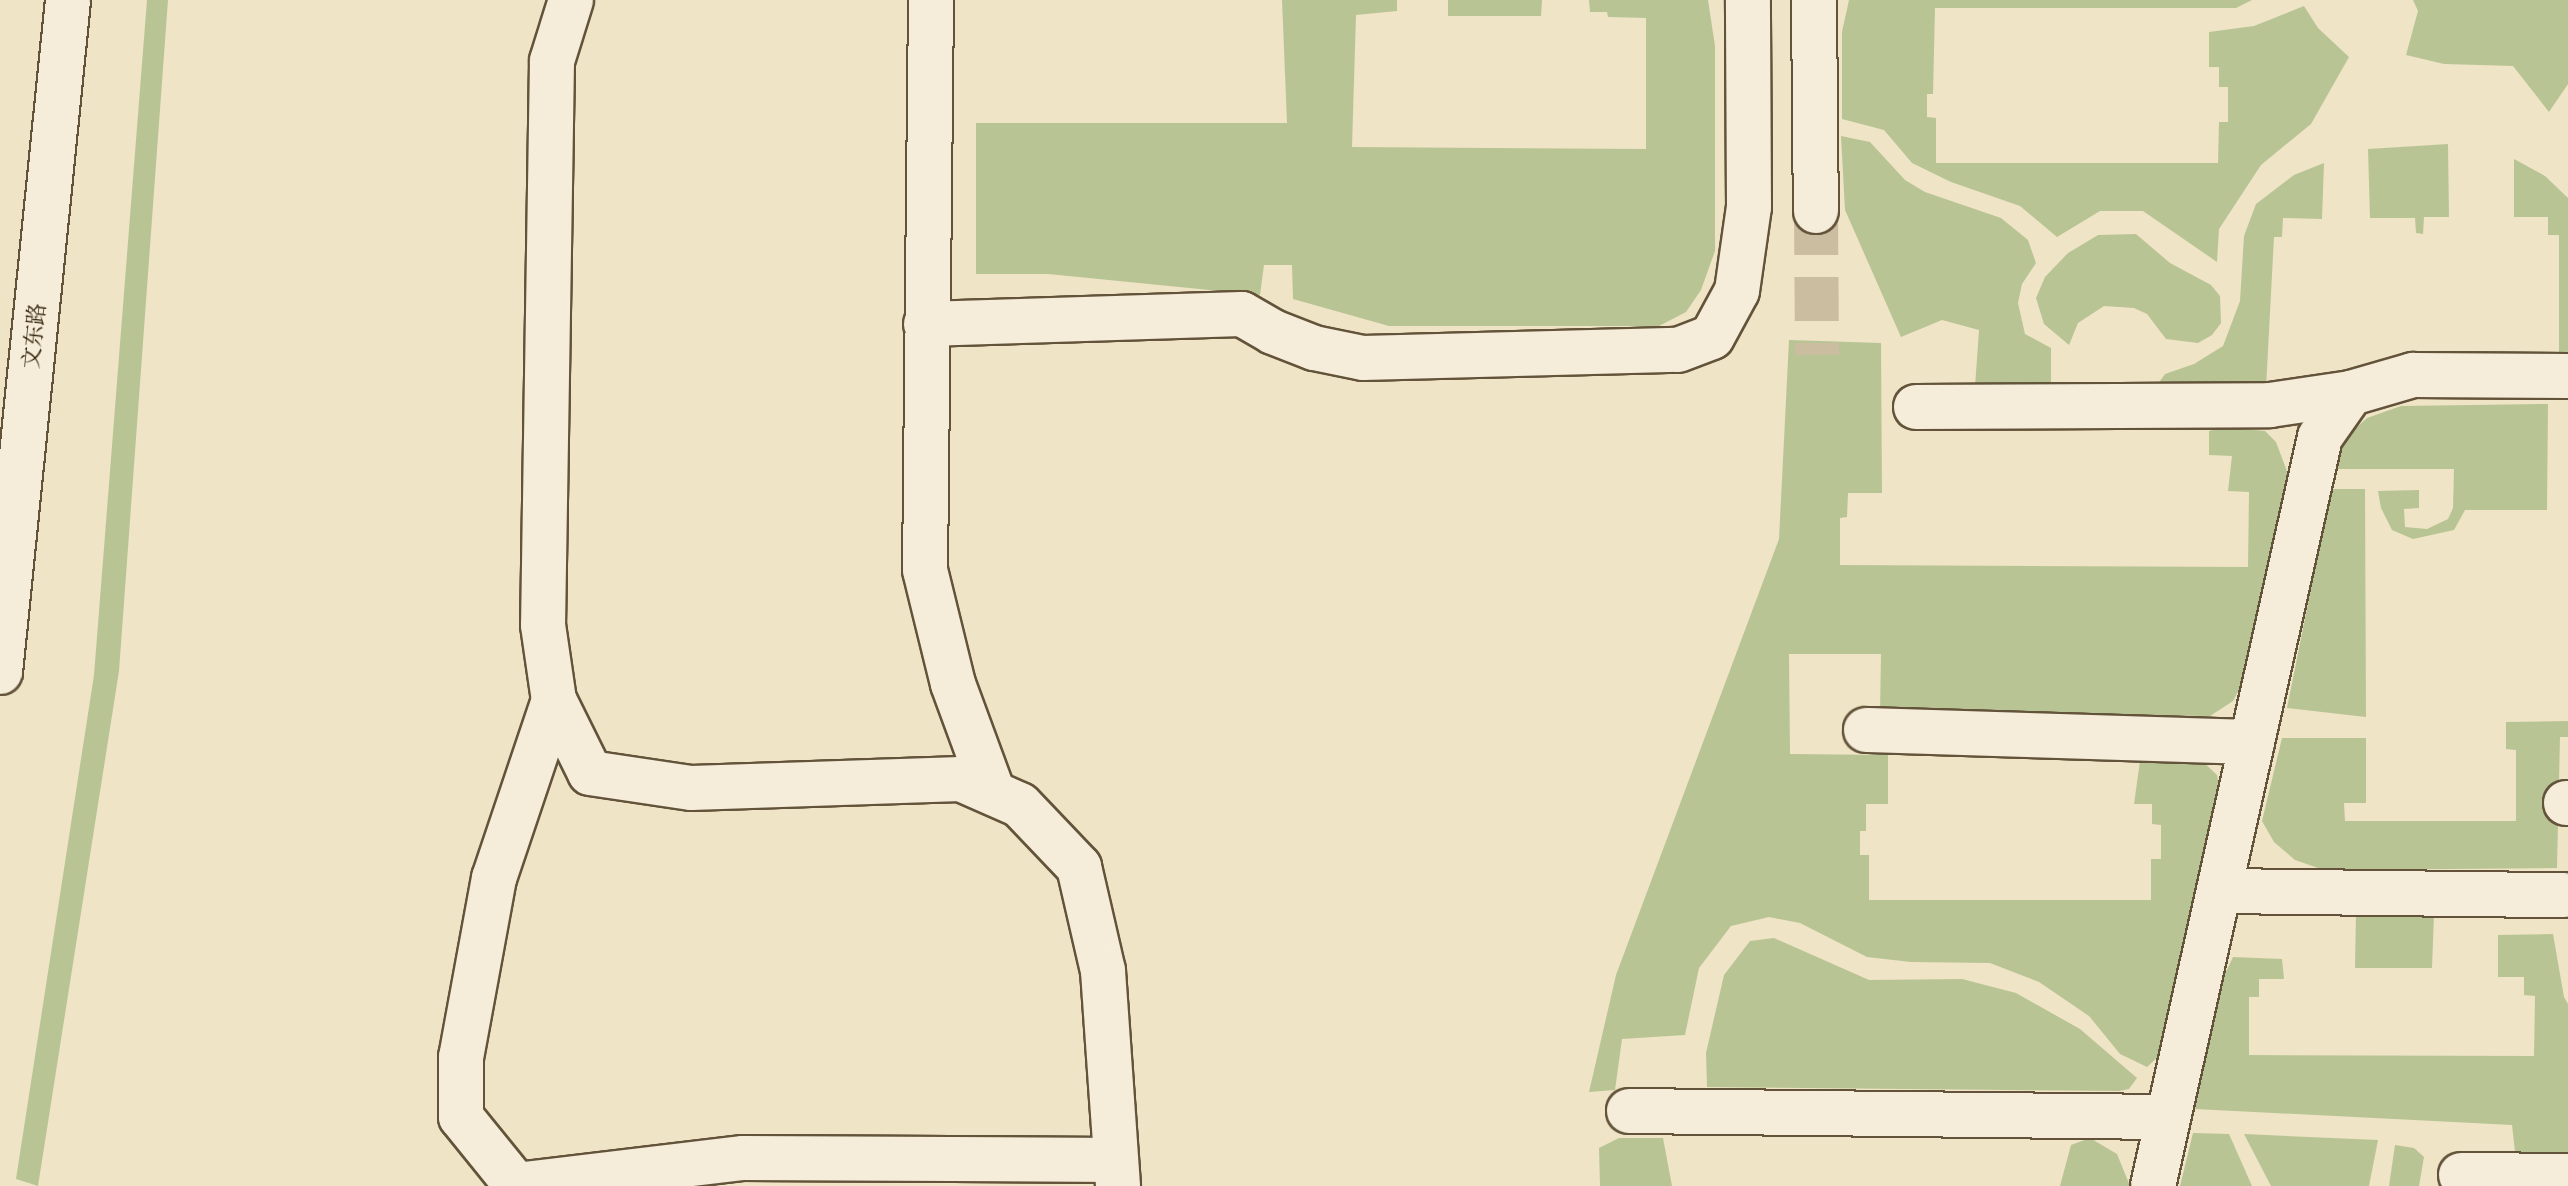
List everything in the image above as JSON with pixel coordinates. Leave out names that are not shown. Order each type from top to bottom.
[{"type":"street","name":"文东路","points":[[0,672],[68,0]]},
{"type":"street","points":[[554,700],[494,878],[461,1057],[461,1117],[516,1185],[743,1158],[1117,1173],[1103,971],[1079,867],[1020,805],[961,779],[691,788],[590,773],[554,700],[543,625],[552,61],[571,0]]},
{"type":"street","points":[[931,0],[925,570],[953,684],[993,793]]},
{"type":"street","points":[[926,324],[1242,314],[1273,332],[1314,348],[1363,358],[1678,350],[1712,337],[1737,291],[1749,207],[1748,0]]},
{"type":"street","points":[[1814,0],[1816,211]]},
{"type":"street","points":[[1916,407],[2270,405],[2351,393],[2413,375],[2568,376]]},
{"type":"street","points":[[2153,1186],[2320,437],[2351,393]]},
{"type":"street","points":[[1866,730],[2252,742]]},
{"type":"street","points":[[2219,891],[2564,895]]},
{"type":"street","points":[[1629,1111],[2168,1117]]},
{"type":"street","points":[[2461,1175],[2568,1176]]},
{"type":"green space","points":[[147,0],[168,0],[119,671],[38,1186],[16,1179],[94,675]]},
{"type":"green space","points":[[1282,0],[1397,0],[1397,11],[1356,15],[1352,147],[1646,149],[1646,18],[1608,17],[1607,12],[1590,12],[1589,0],[1708,0],[1715,46],[1715,251],[1701,290],[1686,312],[1659,326],[1389,326],[1293,299],[1292,265],[1264,265],[1260,295],[1048,274],[976,274],[976,123],[1287,123]]},
{"type":"green space","points":[[1448,0],[1542,0],[1541,16],[1448,16]]},
{"type":"green space","points":[[1849,0],[2252,0],[2236,8],[1935,8],[1933,94],[1927,94],[1927,117],[1936,118],[1936,163],[2218,163],[2219,122],[2228,122],[2228,87],[2219,87],[2219,67],[2209,67],[2209,32],[2254,26],[2304,6],[2318,28],[2349,57],[2311,124],[2261,165],[2219,229],[2217,262],[2143,211],[2100,211],[2057,237],[2020,206],[1951,182],[1912,163],[1884,130],[1842,119],[1842,32]]},
{"type":"green space","points":[[2413,0],[2568,0],[2568,84],[2549,112],[2513,66],[2444,64],[2406,55],[2418,11]]},
{"type":"green space","points":[[1841,136],[1870,142],[1905,180],[1925,192],[2001,218],[2028,240],[2036,263],[2022,284],[2018,303],[2025,334],[2051,348],[2051,386],[1975,387],[1979,330],[1942,320],[1901,337],[1845,210]]},
{"type":"green space","points":[[2448,144],[2449,217],[2424,217],[2423,234],[2416,233],[2415,218],[2370,218],[2368,149]]},
{"type":"green space","points":[[2514,159],[2545,176],[2568,198],[2568,359],[2559,359],[2559,235],[2548,235],[2548,217],[2514,217]]},
{"type":"green space","points":[[2324,163],[2322,219],[2283,218],[2282,237],[2274,237],[2266,388],[2155,388],[2165,374],[2194,364],[2223,346],[2240,301],[2244,236],[2256,204],[2294,175]]},
{"type":"green space","points":[[2136,234],[2170,263],[2211,285],[2220,296],[2221,323],[2212,335],[2198,343],[2166,339],[2147,314],[2134,308],[2104,306],[2078,323],[2069,345],[2044,324],[2036,298],[2045,277],[2068,253],[2098,235]]},
{"type":"green space","points":[[1789,340],[1881,343],[1882,493],[1848,493],[1847,517],[1840,518],[1840,565],[2248,567],[2249,492],[2228,491],[2232,456],[2209,455],[2209,431],[2223,427],[2265,431],[2276,442],[2291,482],[2254,660],[2233,701],[2210,716],[1880,713],[1881,654],[1789,654],[1790,754],[1888,755],[1888,804],[1866,804],[1866,831],[1860,831],[1860,855],[1869,855],[1869,900],[2151,900],[2151,859],[2161,859],[2161,825],[2152,824],[2152,804],[2134,804],[2140,761],[2177,751],[2198,757],[2217,775],[2222,800],[2161,1054],[2147,1067],[2120,1054],[2089,1016],[2039,982],[1990,963],[1911,962],[1867,957],[1800,923],[1769,917],[1731,926],[1699,968],[1685,1035],[1622,1039],[1615,1090],[1589,1092],[1616,975],[1779,539]]},
{"type":"green space","points":[[2548,404],[2547,510],[2465,510],[2454,530],[2413,539],[2392,530],[2381,508],[2378,491],[2419,490],[2419,508],[2404,509],[2405,527],[2427,529],[2448,519],[2453,508],[2454,469],[2332,469],[2343,440],[2367,418],[2401,406]]},
{"type":"green space","points":[[2331,489],[2365,489],[2366,717],[2287,708]]},
{"type":"green space","points":[[2568,721],[2568,737],[2560,737],[2557,868],[2324,870],[2295,860],[2274,842],[2262,821],[2282,738],[2366,738],[2366,803],[2344,803],[2345,821],[2516,821],[2516,750],[2506,749],[2506,722]]},
{"type":"green space","points":[[2356,913],[2434,914],[2432,968],[2355,968]]},
{"type":"green space","points":[[2553,934],[2564,997],[2568,1004],[2568,1160],[2516,1160],[2512,1125],[2195,1109],[2224,976],[2233,957],[2282,959],[2284,979],[2259,979],[2259,997],[2249,997],[2249,1055],[2534,1056],[2535,996],[2524,995],[2524,977],[2498,977],[2498,935]]},
{"type":"green space","points":[[1774,938],[1869,980],[1962,979],[2016,993],[2080,1029],[2137,1078],[2129,1089],[2119,1091],[1707,1087],[1706,1053],[1724,975],[1750,941]]},
{"type":"green space","points":[[2193,1133],[2229,1134],[2252,1186],[2180,1186]]},
{"type":"green space","points":[[2244,1134],[2378,1140],[2369,1186],[2271,1186]]},
{"type":"green space","points":[[1619,1138],[1663,1138],[1672,1186],[1600,1186],[1599,1148]]},
{"type":"green space","points":[[2090,1138],[2117,1154],[2130,1186],[2060,1186],[2071,1145]]},
{"type":"green space","points":[[2395,1145],[2414,1148],[2424,1157],[2419,1186],[2389,1186]]},
{"type":"tunnel","points":[[1816,211],[1817,355]]}]
